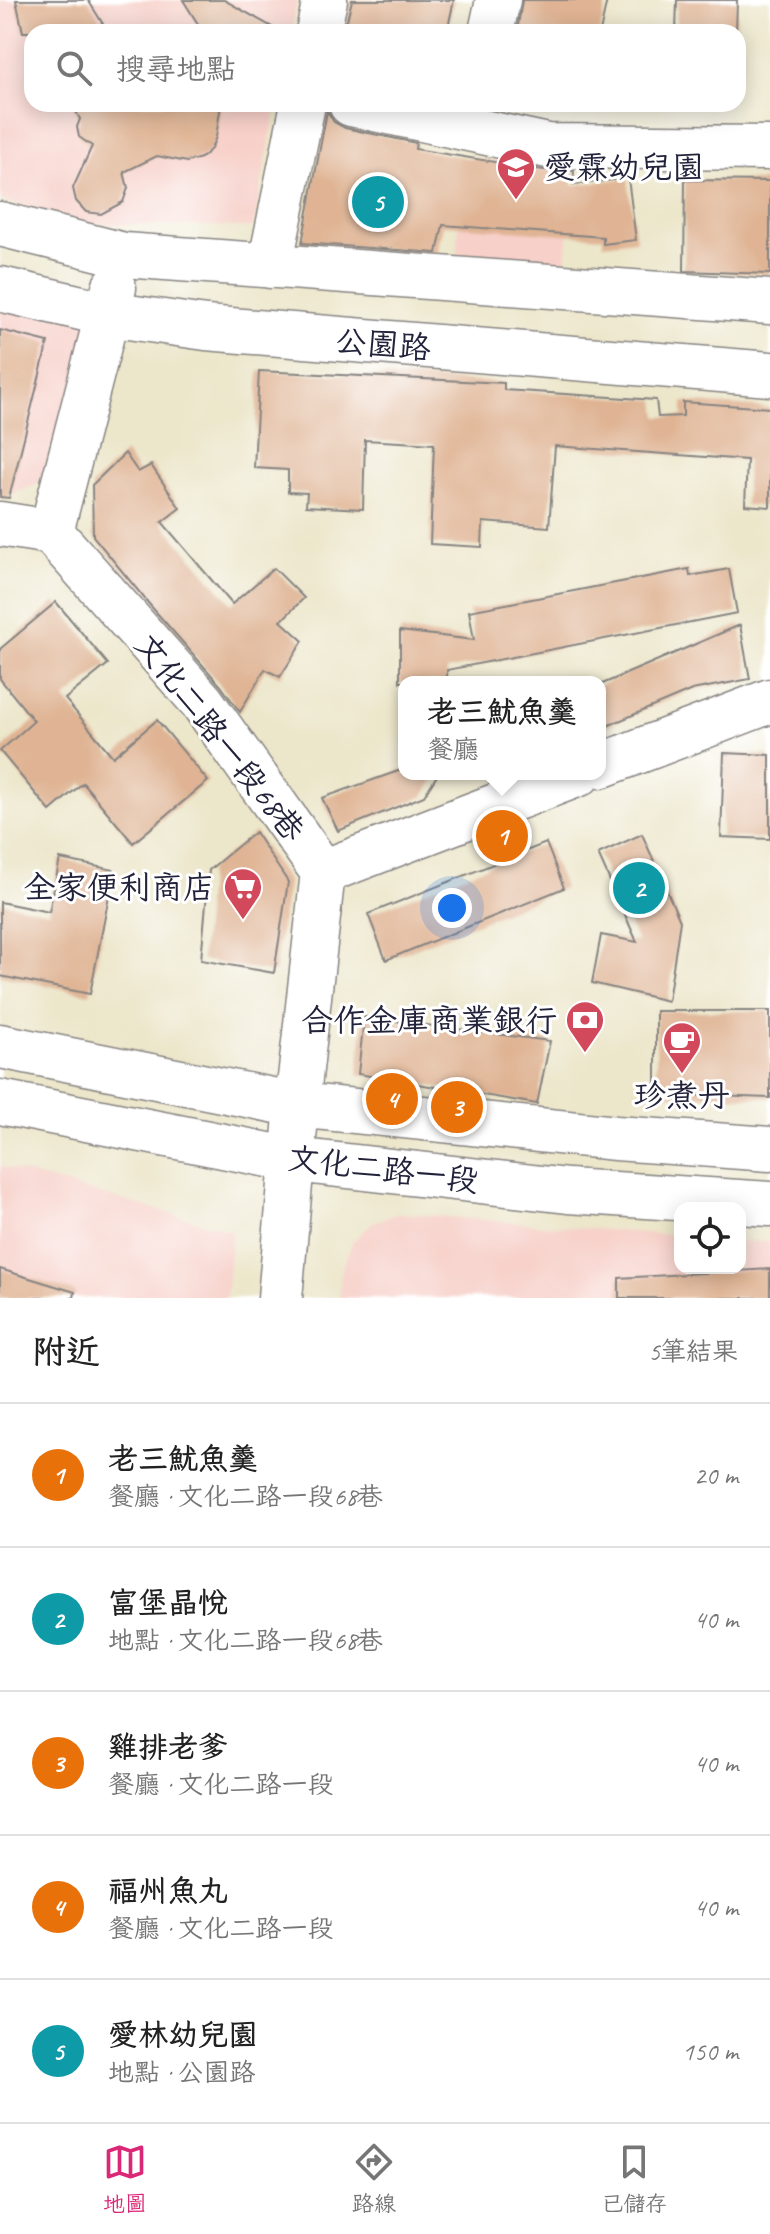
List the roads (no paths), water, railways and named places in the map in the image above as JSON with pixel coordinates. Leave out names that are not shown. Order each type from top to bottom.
[{"type":"street","points":[[320,24],[325,0]]},
{"type":"street","points":[[493,24],[498,0]]},
{"type":"street","points":[[270,266],[301,112]]},
{"type":"street","points":[[421,112],[482,119],[548,146],[770,148]]},
{"type":"street","points":[[0,224],[124,255],[770,302]]},
{"type":"street","points":[[0,524],[51,532],[124,255]]},
{"type":"street","name":"公園路","points":[[0,289],[107,314],[206,328],[691,370],[770,374]]},
{"type":"street","name":"文化二路一段68巷","points":[[51,532],[202,702],[323,872],[297,1105],[280,1298]]},
{"type":"street","points":[[606,764],[770,701]]},
{"type":"street","name":"文化二路一段68巷","points":[[323,872],[563,780]]},
{"type":"street","name":"文化二路一段","points":[[0,1046],[297,1105],[616,1138],[770,1149]]},
{"type":"street","name":"文化二路一段","points":[[0,1102],[294,1160],[568,1191],[770,1204]]},
{"type":"place","name":"愛霖幼兒園","points":[[516,201]]},
{"type":"place","name":"愛林幼兒園","points":[[378,202]]},
{"type":"place","name":"老三魷魚羹","points":[[502,836]]},
{"type":"place","name":"富堡晶悅","points":[[639,888]]},
{"type":"place","name":"全家便利商店","points":[[243,921]]},
{"type":"place","name":"合作金庫商業銀行","points":[[585,1054]]},
{"type":"place","name":"珍煮丹","points":[[682,1075]]},
{"type":"place","name":"福州魚丸","points":[[392,1099]]},
{"type":"place","name":"雞排老爹","points":[[457,1107]]}]
